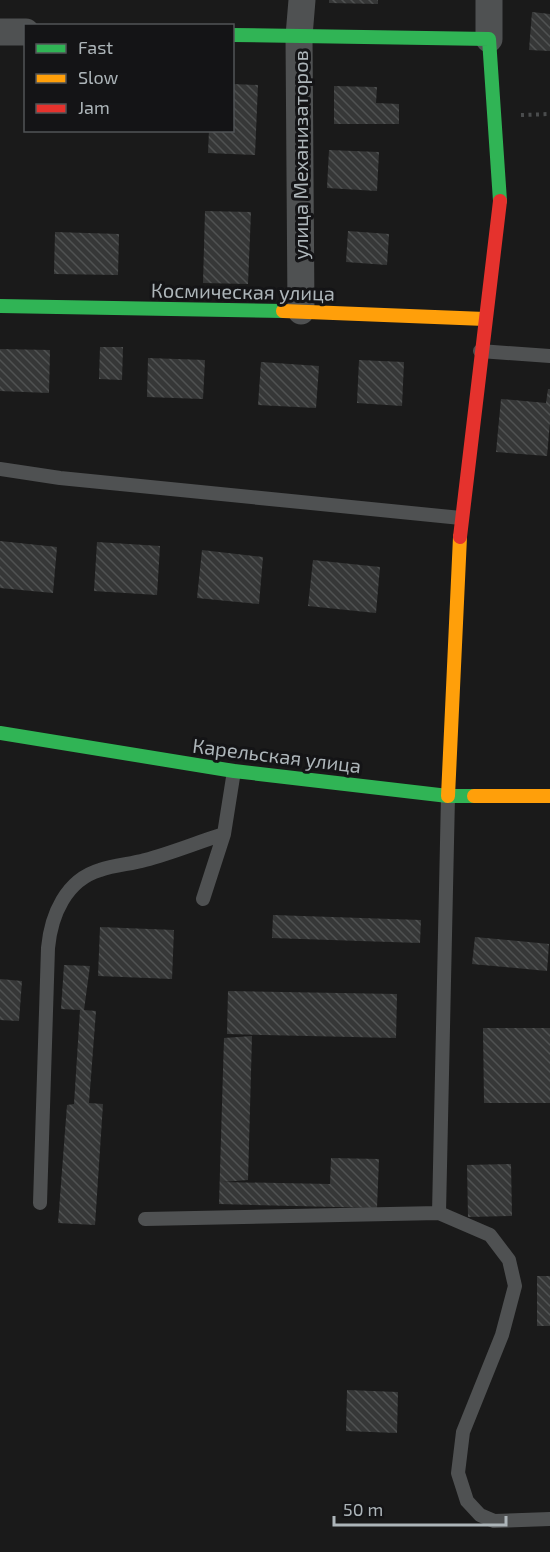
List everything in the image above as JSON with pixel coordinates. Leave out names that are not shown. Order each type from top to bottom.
[{"type":"street","name":"улица Механизаторов","points":[[301,311],[299,36],[302,0]]},
{"type":"street","points":[[448,796],[461,518],[501,197],[489,39],[489,0]]},
{"type":"street","points":[[0,32],[24,32]]},
{"type":"street","points":[[234,35],[489,39]]},
{"type":"street","name":"Космическая улица","points":[[0,306],[301,311],[485,319]]},
{"type":"street","name":"Карельская улица","points":[[0,733],[234,771],[448,796],[550,796]]},
{"type":"lane","points":[[480,351],[550,356]]},
{"type":"lane","points":[[0,469],[60,478],[461,518]]},
{"type":"lane","points":[[203,900],[224,834],[234,771]]},
{"type":"lane","points":[[440,1213],[448,796]]},
{"type":"lane","points":[[40,1203],[48,948],[57,910],[77,880],[99,870],[146,860],[224,834]]},
{"type":"lane","points":[[145,1219],[440,1213],[490,1235],[509,1260],[515,1286],[502,1335],[463,1432],[458,1473],[467,1501],[480,1515],[494,1521],[550,1519]]},
{"type":"building","points":[[329,0],[378,0],[378,4],[329,3]]},
{"type":"building","points":[[532,12],[550,14],[550,51],[529,50]]},
{"type":"building","points":[[234,84],[258,85],[255,155],[208,153],[209,132],[234,132]]},
{"type":"building","points":[[334,86],[377,87],[376,103],[399,104],[399,124],[334,124]]},
{"type":"building","points":[[329,150],[379,152],[377,191],[327,188]]},
{"type":"building","points":[[205,211],[251,212],[248,284],[203,283]]},
{"type":"building","points":[[348,231],[389,234],[387,265],[346,262]]},
{"type":"building","points":[[55,232],[119,234],[118,275],[54,274]]},
{"type":"building","points":[[100,347],[123,347],[122,380],[99,379]]},
{"type":"building","points":[[0,349],[50,350],[49,393],[0,391]]},
{"type":"building","points":[[148,358],[205,360],[203,399],[147,397]]},
{"type":"building","points":[[359,360],[404,362],[402,406],[357,403]]},
{"type":"building","points":[[261,362],[319,366],[316,408],[258,405]]},
{"type":"building","points":[[548,389],[550,389],[550,422],[547,456],[496,452],[501,399],[546,403]]},
{"type":"building","points":[[0,541],[57,547],[53,593],[0,588]]},
{"type":"building","points":[[97,542],[160,546],[157,595],[94,591]]},
{"type":"building","points":[[202,550],[263,557],[259,604],[197,598]]},
{"type":"building","points":[[313,560],[380,567],[376,613],[308,606]]},
{"type":"building","points":[[273,915],[421,920],[420,943],[272,938]]},
{"type":"building","points":[[100,927],[174,930],[172,979],[98,976]]},
{"type":"building","points":[[475,937],[549,944],[547,971],[472,964]]},
{"type":"building","points":[[64,965],[90,966],[84,1010],[96,1011],[89,1103],[103,1104],[95,1225],[58,1223],[67,1105],[74,1104],[80,1010],[61,1009]]},
{"type":"building","points":[[0,979],[22,981],[19,1021],[0,1020]]},
{"type":"building","points":[[228,991],[397,994],[396,1038],[227,1034]]},
{"type":"building","points":[[483,1028],[550,1028],[550,1103],[484,1103]]},
{"type":"building","points":[[252,1036],[248,1180],[222,1182],[330,1184],[331,1158],[379,1159],[377,1208],[219,1204],[224,1038]]},
{"type":"building","points":[[511,1164],[512,1216],[468,1217],[467,1165]]},
{"type":"building","points":[[537,1276],[550,1276],[550,1326],[537,1326]]},
{"type":"building","points":[[347,1390],[398,1392],[397,1433],[346,1431]]},
{"type":"traffic: fast","points":[[234,35],[489,39],[500,201]]},
{"type":"traffic: fast","points":[[0,306],[283,311]]},
{"type":"traffic: fast","points":[[0,733],[234,771],[448,796],[474,796]]},
{"type":"traffic: slow","points":[[283,311],[485,319]]},
{"type":"traffic: slow","points":[[448,796],[460,537]]},
{"type":"traffic: slow","points":[[474,796],[550,796]]},
{"type":"traffic: jam","points":[[460,537],[500,201]]}]
